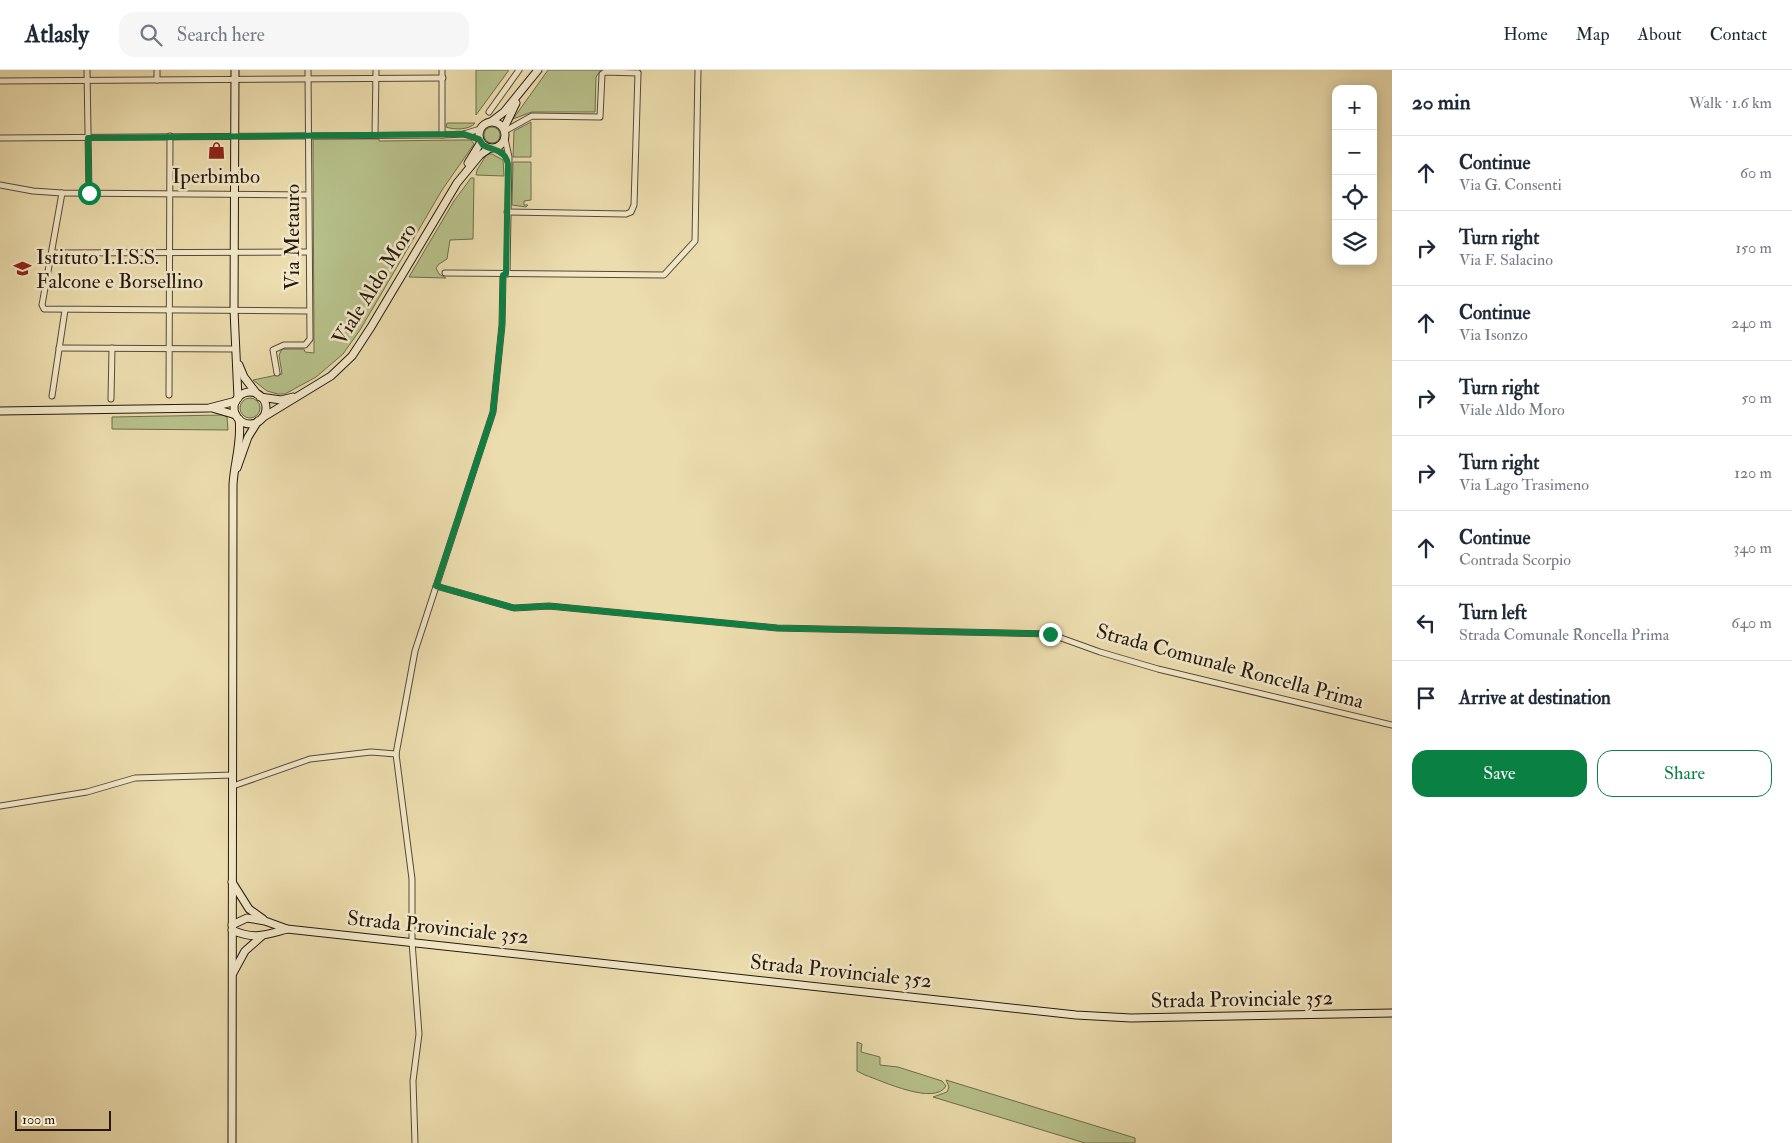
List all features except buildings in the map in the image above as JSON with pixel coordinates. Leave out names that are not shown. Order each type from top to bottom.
[{"type":"main road","points":[[232,1143],[234,468],[239,442],[237,418],[234,408],[237,399],[234,310],[235,70]]},
{"type":"main road","name":"Viale Aldo Moro","points":[[209,408],[248,424],[260,420],[331,376],[360,346],[457,183],[480,140],[480,129],[485,123],[501,115],[538,70]]},
{"type":"main road","name":"Viale Aldo Moro","points":[[457,183],[480,156],[492,148],[501,145],[509,115],[526,86]]},
{"type":"main road","points":[[492,121],[498,122],[505,133]]},
{"type":"main road","points":[[480,140],[492,148]]},
{"type":"main road","points":[[234,485],[248,437],[265,409],[259,395],[242,373],[236,349]]},
{"type":"main road","name":"Viale Aldo Moro","points":[[0,411],[209,408],[237,399],[248,392],[284,400],[307,392]]},
{"type":"main road","name":"Strada Provinciale 352","points":[[232,882],[249,910],[265,921]]},
{"type":"main road","name":"Strada Provinciale 352","points":[[287,929],[262,936],[247,936],[232,928],[247,918],[265,921],[287,929],[1076,1015],[1150,1018],[1392,1013]]},
{"type":"main road","name":"Strada Provinciale 352","points":[[232,976],[245,951],[262,936]]},
{"type":"street","points":[[87,70],[89,193]]},
{"type":"street","points":[[156,70],[157,80]]},
{"type":"street","name":"Via Metauro","points":[[277,373],[274,350],[284,345],[305,345],[309,342],[308,70]]},
{"type":"street","points":[[375,135],[376,70]]},
{"type":"street","points":[[442,70],[442,135]]},
{"type":"street","points":[[489,112],[519,70]]},
{"type":"street","points":[[445,273],[664,275],[696,241],[698,70]]},
{"type":"street","points":[[415,1143],[413,1081],[418,1034],[412,942],[412,879],[396,754],[415,651],[493,412],[502,325],[508,212],[509,155],[505,133],[532,116],[600,117],[602,74],[639,72],[634,205],[631,212],[626,214],[508,212]]},
{"type":"street","points":[[0,81],[442,78]]},
{"type":"street","points":[[0,138],[442,135],[464,134],[480,129]]},
{"type":"street","points":[[464,134],[480,140]]},
{"type":"street","points":[[169,395],[170,136]]},
{"type":"street","points":[[492,148],[506,156],[508,164]]},
{"type":"street","points":[[0,185],[32,191],[62,193],[308,195]]},
{"type":"street","points":[[62,193],[42,306],[44,309],[309,311]]},
{"type":"street","points":[[52,253],[308,252]]},
{"type":"street","points":[[52,396],[65,310]]},
{"type":"street","points":[[59,348],[236,349]]},
{"type":"street","points":[[111,399],[112,348]]},
{"type":"street","name":"Strada Comunale Roncella Prima","points":[[436,586],[514,608],[549,606],[792,628],[1050,634],[1158,669],[1392,725]]},
{"type":"street","points":[[233,786],[310,759],[371,752],[396,754]]},
{"type":"street","points":[[0,806],[87,792],[135,778],[233,776]]},
{"type":"green space","points":[[476,70],[509,70],[476,115]]},
{"type":"green space","points":[[548,70],[601,70],[596,77],[595,112],[532,112],[513,119]]},
{"type":"green space","points":[[531,122],[531,157],[513,157],[514,131]]},
{"type":"green space","points":[[447,123],[475,123],[466,128],[453,129],[446,127]]},
{"type":"green space","points":[[492,127],[498,129],[500,135],[498,141],[492,143],[486,141],[484,135],[486,129]]},
{"type":"green space","points":[[313,139],[379,139],[379,141],[471,140],[474,144],[442,190],[360,330],[343,354],[316,377],[285,394],[278,394],[267,391],[253,380],[282,374],[279,355],[282,349],[304,349],[305,352],[314,353]]},
{"type":"green space","points":[[487,154],[492,154],[503,160],[504,176],[476,175]]},
{"type":"green space","points":[[513,162],[531,162],[531,200],[524,201],[524,205],[528,205],[526,207],[512,205]]},
{"type":"green space","points":[[471,178],[474,178],[473,239],[450,240],[447,259],[436,268],[439,274],[446,278],[409,277],[454,201]]},
{"type":"green space","points":[[250,398],[257,401],[260,408],[257,415],[250,418],[243,415],[240,408],[243,401]]},
{"type":"green space","points":[[223,415],[227,417],[228,430],[112,429],[112,417]]},
{"type":"green space","points":[[857,1042],[862,1044],[861,1052],[880,1057],[880,1065],[898,1067],[942,1081],[946,1086],[940,1092],[931,1094],[920,1093],[865,1075],[857,1071]]},
{"type":"green space","points":[[946,1080],[1135,1138],[1135,1143],[1085,1143],[933,1097],[947,1092],[949,1087]]},
{"type":"place","name":"Iperbimbo","points":[[216,151]]},
{"type":"place","name":"Istituto I.I.S.S. Falcone e Borsellino","points":[[22,269]]},
{"type":"route","points":[[89,193],[88,138],[464,134],[479,139],[486,147],[494,148],[506,156],[508,164],[506,274],[503,275],[502,325],[493,412],[436,586],[514,608],[549,606],[752,624],[777,628],[1050,634]]}]
